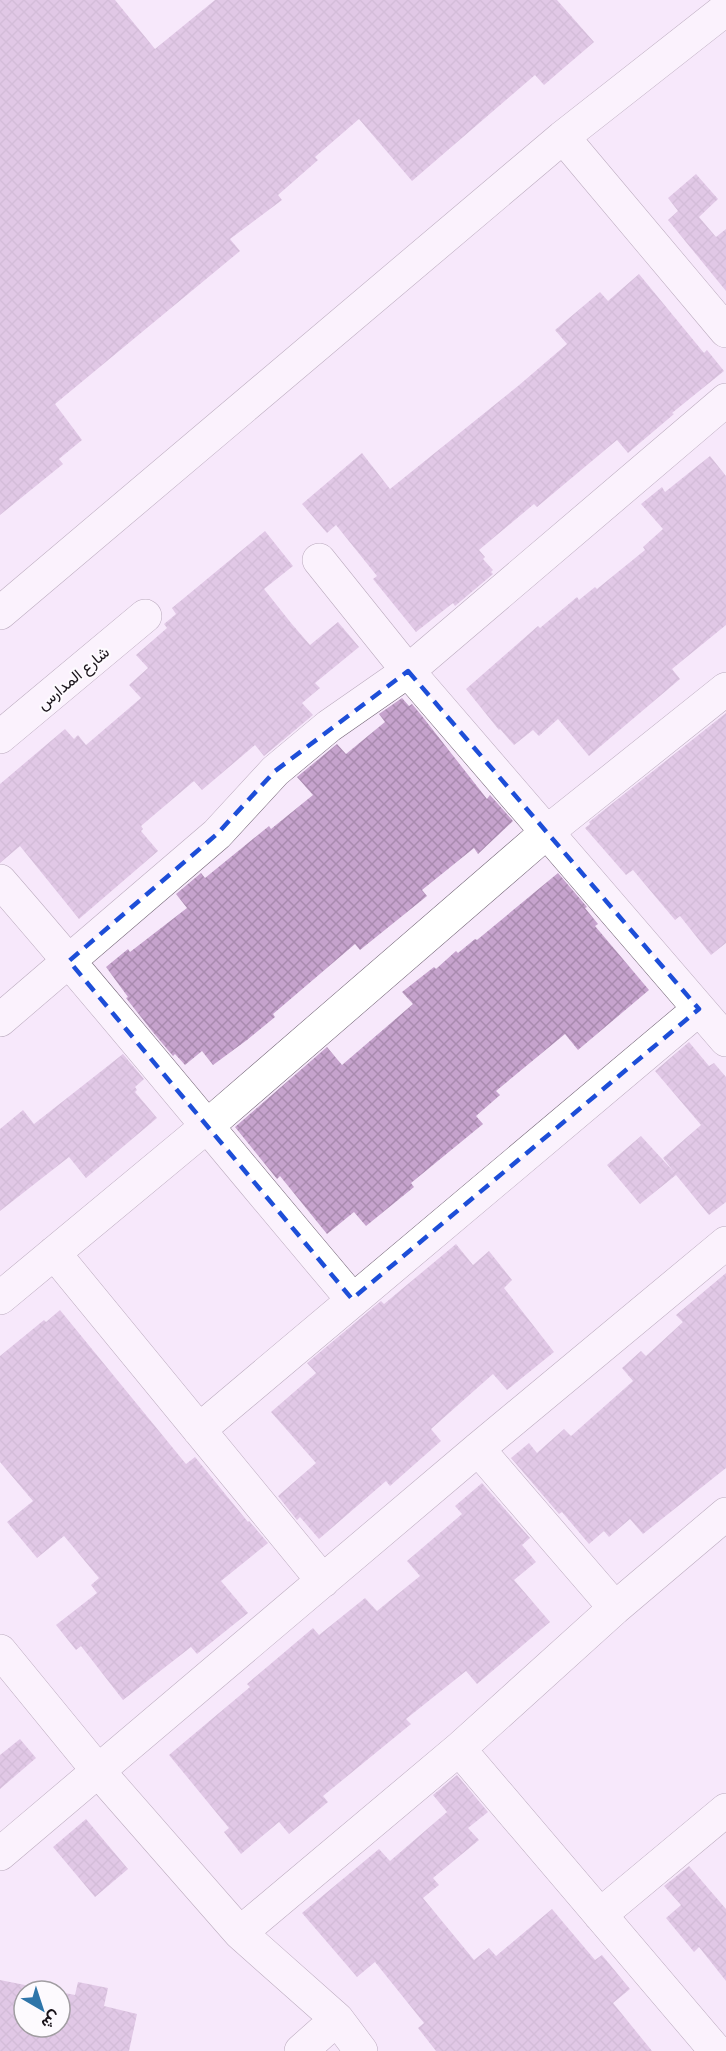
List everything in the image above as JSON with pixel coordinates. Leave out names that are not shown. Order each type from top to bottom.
[{"type":"street","points":[[0,613],[563,137],[726,9]]},
{"type":"street","points":[[563,137],[726,331]]},
{"type":"street","points":[[0,1020],[217,834],[275,771],[329,726],[408,671],[726,400]]},
{"type":"street","points":[[319,560],[408,671],[726,1040]]},
{"type":"street","name":"شارع المدارس","points":[[0,737],[145,616]]},
{"type":"street","points":[[0,1298],[206,1127],[548,832],[726,689]]},
{"type":"street","points":[[0,881],[352,1299]]},
{"type":"street","points":[[199,1430],[699,1009]]},
{"type":"street","points":[[0,1854],[478,1449],[726,1243]]},
{"type":"street","points":[[54,1253],[323,1581]]},
{"type":"street","points":[[478,1449],[615,1608]]},
{"type":"street","points":[[240,1933],[459,1749],[615,1608],[726,1514]]},
{"type":"street","points":[[0,1651],[99,1772],[240,1933],[337,2019],[361,2051]]},
{"type":"street","points":[[459,1749],[716,2051]]},
{"type":"street","points":[[600,1915],[726,1810]]},
{"type":"street","points":[[301,2051],[337,2019]]},
{"type":"highlighted area","points":[[408,671],[699,1009],[352,1299],[69,961],[217,834],[275,771]]},
{"type":"building","points":[[0,0],[115,0],[155,49],[215,0],[557,0],[594,42],[544,85],[535,75],[412,181],[359,119],[315,157],[318,160],[278,195],[282,200],[230,239],[240,251],[55,404],[82,440],[59,459],[63,464],[0,515]]},
{"type":"building","points":[[696,174],[718,199],[699,217],[716,237],[726,229],[726,291],[668,220],[678,211],[668,198]]},
{"type":"building","points":[[639,274],[704,353],[707,350],[724,371],[672,413],[674,414],[628,453],[617,440],[537,507],[534,504],[479,550],[485,557],[483,559],[493,570],[491,572],[493,574],[455,606],[453,603],[416,632],[373,579],[377,576],[336,525],[327,533],[302,504],[362,453],[390,489],[567,344],[555,330],[600,292],[608,301]]},
{"type":"building","points":[[710,456],[726,476],[726,625],[672,669],[680,679],[589,756],[558,719],[539,736],[533,730],[514,745],[466,689],[538,626],[540,628],[577,597],[579,600],[595,587],[597,589],[645,550],[643,547],[663,529],[641,504],[662,487],[665,492]]},
{"type":"building","points":[[265,531],[293,566],[264,589],[291,623],[310,645],[338,622],[359,647],[315,683],[320,688],[302,703],[313,715],[264,756],[255,745],[202,790],[194,781],[141,826],[143,829],[141,831],[158,851],[79,919],[20,846],[0,863],[0,784],[65,729],[74,739],[78,735],[86,745],[141,698],[129,685],[148,668],[136,655],[167,628],[164,624],[176,614],[172,608]]},
{"type":"building","points":[[402,698],[409,706],[412,704],[487,799],[490,795],[513,821],[478,854],[474,848],[422,890],[427,896],[360,950],[355,944],[273,1014],[275,1017],[247,1040],[213,1065],[202,1051],[185,1065],[175,1054],[173,1056],[152,1031],[126,998],[128,997],[106,967],[128,949],[130,952],[187,908],[176,894],[201,873],[205,878],[269,826],[271,829],[313,795],[297,777],[337,744],[346,754],[385,722],[379,714]]},
{"type":"building","points":[[726,713],[726,943],[711,955],[680,916],[675,920],[633,870],[626,875],[585,828],[590,824],[589,822]]},
{"type":"building","points":[[558,873],[587,907],[585,908],[598,924],[595,926],[649,990],[578,1050],[565,1034],[496,1091],[500,1095],[476,1116],[483,1124],[411,1183],[414,1187],[366,1226],[354,1212],[327,1234],[280,1176],[277,1179],[235,1127],[327,1047],[342,1065],[413,1004],[402,992],[434,967],[436,969],[456,951],[458,953],[475,939],[477,940]]},
{"type":"building","points":[[689,1042],[709,1066],[714,1063],[726,1077],[726,1202],[709,1215],[676,1175],[640,1204],[607,1165],[641,1136],[674,1172],[663,1158],[701,1125],[655,1071]]},
{"type":"building","points":[[123,1054],[144,1079],[135,1087],[137,1090],[135,1092],[157,1118],[86,1178],[69,1157],[0,1211],[0,1129],[23,1110],[34,1124]]},
{"type":"building","points":[[456,1244],[473,1265],[489,1251],[512,1280],[504,1288],[554,1352],[507,1390],[493,1374],[431,1429],[441,1441],[390,1486],[386,1481],[319,1539],[300,1517],[297,1520],[278,1496],[316,1463],[271,1412],[316,1373],[307,1363],[381,1301],[384,1304]]},
{"type":"building","points":[[726,1273],[726,1468],[643,1534],[630,1519],[609,1537],[604,1531],[589,1544],[562,1512],[559,1514],[511,1458],[529,1443],[537,1453],[564,1429],[571,1436],[633,1381],[622,1368],[641,1351],[646,1356],[683,1322],[676,1315]]},
{"type":"building","points":[[60,1310],[186,1464],[195,1457],[268,1543],[221,1581],[248,1613],[197,1654],[191,1647],[123,1700],[81,1646],[76,1650],[56,1625],[97,1593],[91,1585],[99,1578],[64,1536],[37,1558],[7,1522],[33,1501],[0,1462],[0,1356]]},
{"type":"building","points":[[482,1483],[530,1538],[522,1545],[536,1562],[514,1580],[550,1622],[477,1684],[466,1671],[406,1719],[411,1724],[323,1796],[328,1802],[289,1834],[279,1822],[241,1854],[224,1832],[229,1828],[169,1755],[250,1687],[247,1684],[313,1628],[319,1635],[365,1598],[377,1611],[420,1576],[407,1561],[462,1514],[455,1506]]},
{"type":"building","points":[[20,1739],[36,1758],[0,1789],[0,1755]]},
{"type":"building","points":[[457,1775],[488,1812],[468,1828],[479,1840],[433,1878],[439,1885],[423,1898],[474,1960],[489,1948],[496,1956],[552,1909],[595,1960],[602,1955],[630,1989],[613,2003],[652,2051],[436,2051],[418,2028],[424,2023],[375,1962],[357,1977],[302,1913],[379,1849],[390,1861],[447,1812],[433,1795]]},
{"type":"building","points":[[86,1819],[128,1869],[95,1897],[53,1847]]},
{"type":"building","points":[[689,1866],[726,1909],[726,1981],[699,1947],[694,1952],[666,1918],[681,1905],[664,1886]]},
{"type":"building","points":[[0,1980],[12,1982],[12,2039],[72,2039],[72,1994],[75,1995],[78,1982],[108,1988],[104,2006],[137,2014],[129,2051],[0,2051]]}]
